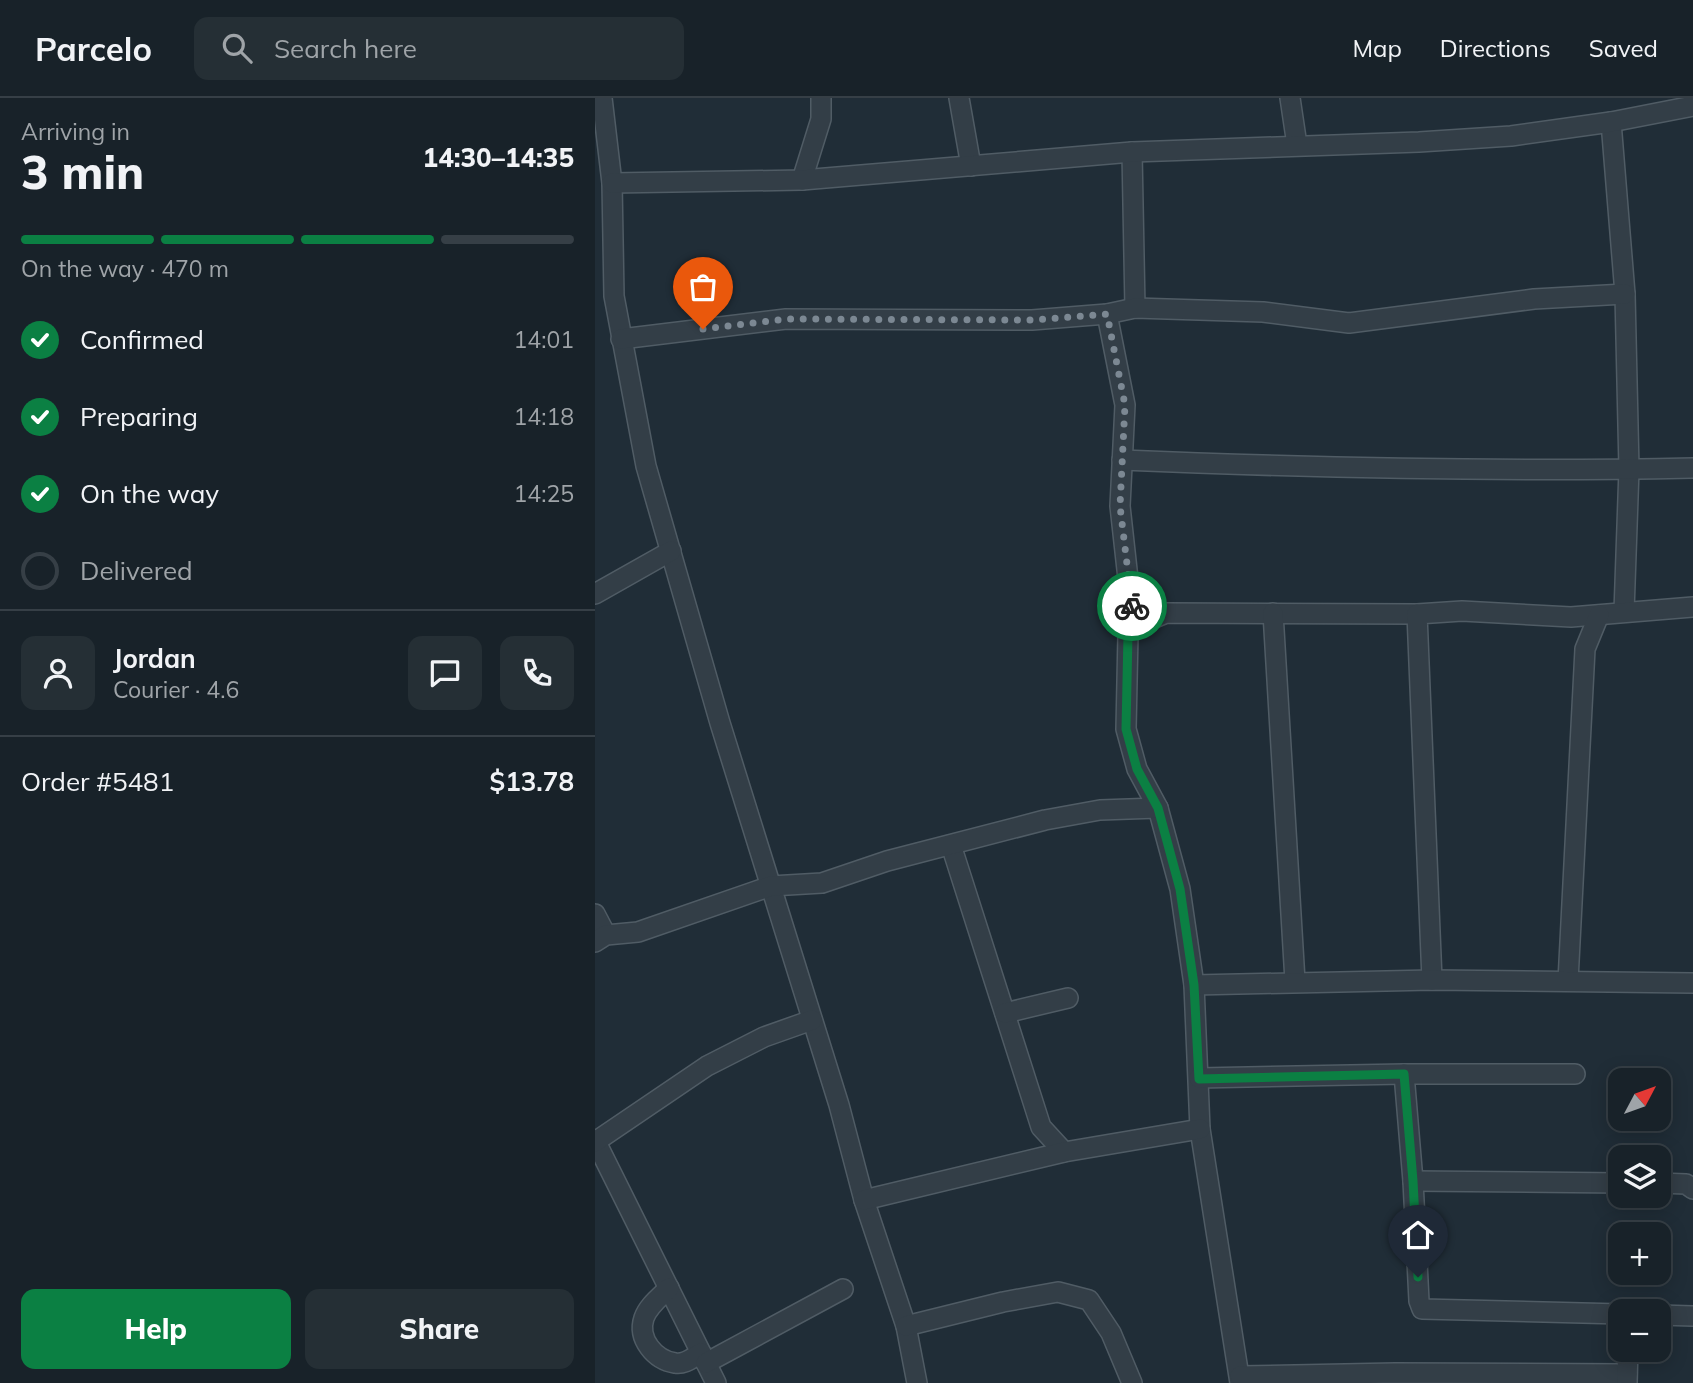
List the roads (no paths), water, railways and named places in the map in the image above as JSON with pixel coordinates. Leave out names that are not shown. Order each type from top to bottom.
[{"type":"street","points":[[602,98],[612,183],[614,296],[646,466],[720,723],[839,1105],[864,1200],[888,1265],[906,1326],[917,1383]]},
{"type":"street","points":[[802,180],[821,119],[821,98]]},
{"type":"street","points":[[959,98],[971,166]]},
{"type":"street","points":[[1290,98],[1297,145]]},
{"type":"street","points":[[612,183],[802,180],[1132,152],[1419,142],[1511,136],[1611,122],[1693,106]]},
{"type":"street","points":[[1611,122],[1625,294],[1629,470],[1624,612]]},
{"type":"street","points":[[1132,152],[1135,308]]},
{"type":"street","points":[[621,339],[786,319],[1032,320],[1107,314],[1135,308],[1263,312],[1349,323],[1534,299],[1625,294]]},
{"type":"street","points":[[1107,314],[1125,405],[1120,506],[1132,603],[1128,634],[1126,729],[1137,769],[1158,808],[1180,889],[1194,985],[1200,1129],[1240,1379],[1627,1378]]},
{"type":"street","points":[[1122,460],[1292,467],[1560,471],[1693,468]]},
{"type":"street","points":[[595,594],[671,551]]},
{"type":"street","points":[[1132,603],[1147,621]]},
{"type":"street","points":[[1129,648],[1147,621],[1165,613],[1417,614],[1462,611],[1571,617],[1693,607]]},
{"type":"street","points":[[1273,613],[1295,981]]},
{"type":"street","points":[[1417,614],[1432,980]]},
{"type":"street","points":[[1568,981],[1585,649],[1599,615]]},
{"type":"street","points":[[1571,617],[1585,649]]},
{"type":"street","points":[[595,914],[600,939],[638,932],[771,886],[823,883],[887,861],[1075,814],[1158,808]]},
{"type":"street","points":[[951,845],[1041,1127],[1064,1152]]},
{"type":"street","points":[[1194,985],[1432,980],[1693,983]]},
{"type":"street","points":[[1005,1013],[1068,998]]},
{"type":"street","points":[[716,1383],[595,1141],[707,1066],[764,1037],[811,1020]]},
{"type":"street","points":[[1199,1079],[1404,1074],[1575,1074]]},
{"type":"street","points":[[1404,1074],[1419,1301],[1422,1309],[1608,1314]]},
{"type":"street","points":[[1035,1159],[1041,1127]]},
{"type":"street","points":[[864,1200],[1064,1152],[1200,1129]]},
{"type":"street","points":[[1413,1181],[1608,1183]]},
{"type":"street","points":[[1671,1183],[1686,1184],[1693,1189]]},
{"type":"street","points":[[669,1288],[652,1304],[644,1318],[642,1332],[646,1344],[654,1353],[675,1363],[703,1358],[843,1289]]},
{"type":"street","points":[[906,1326],[1003,1302],[1058,1292],[1089,1300],[1111,1333],[1132,1383]]},
{"type":"street","points":[[1671,1315],[1693,1316]]}]
